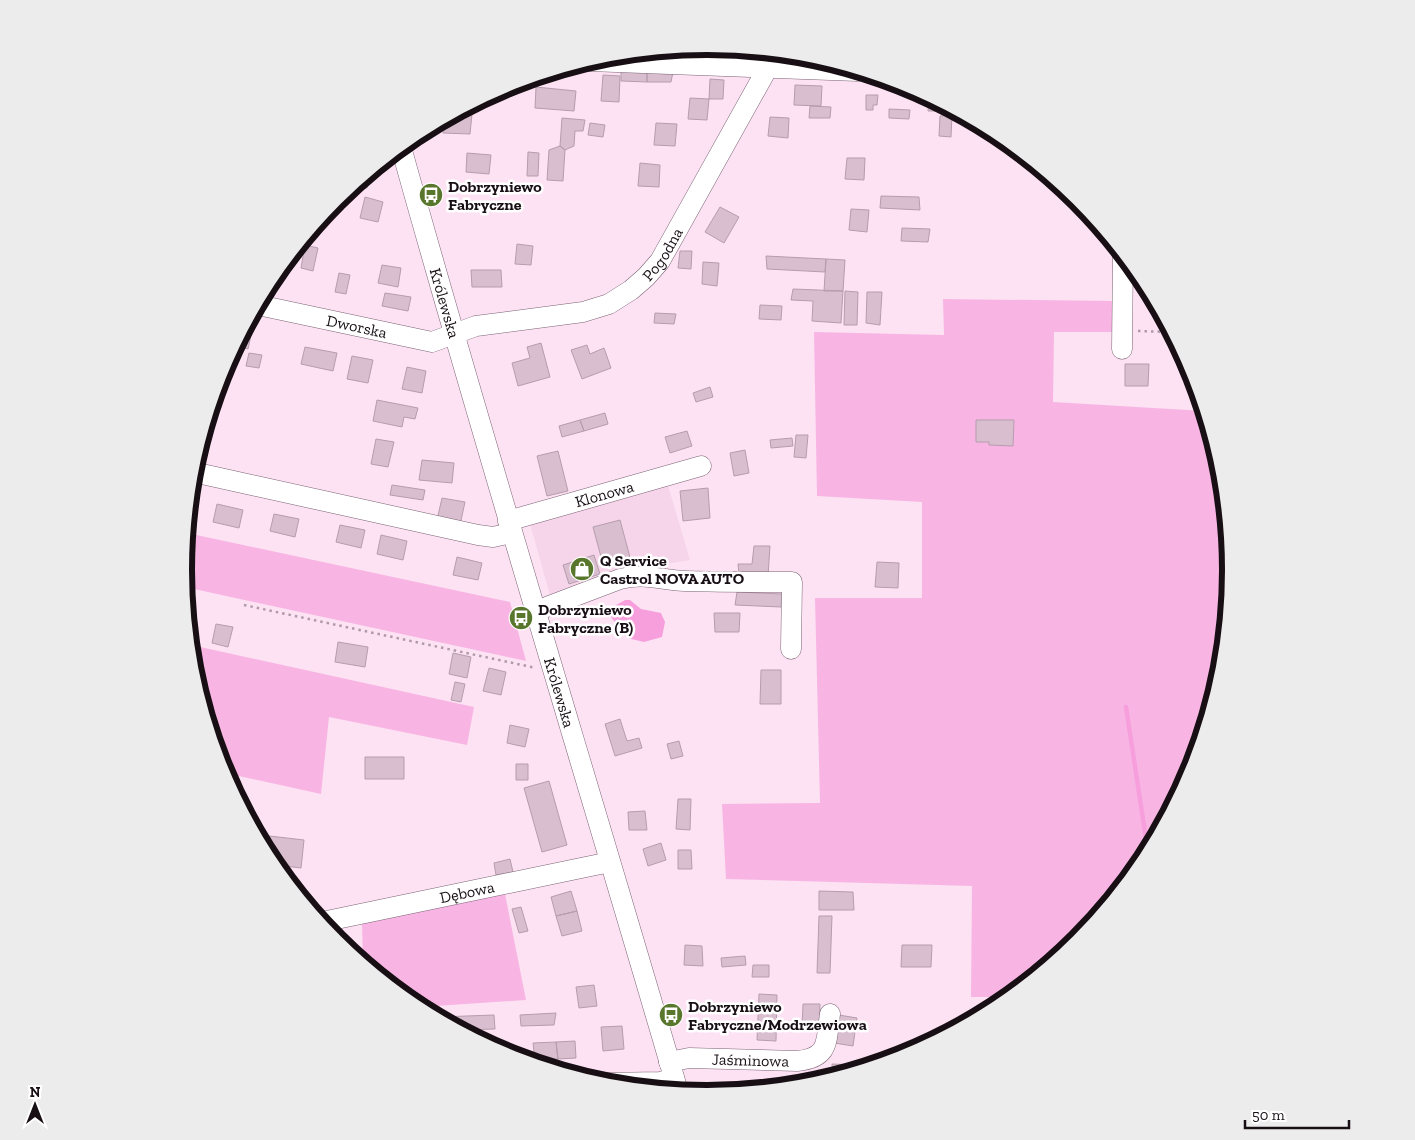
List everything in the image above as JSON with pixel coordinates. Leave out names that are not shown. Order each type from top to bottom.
[{"type":"street","points":[[629,61],[772,61],[809,65]]},
{"type":"street","name":"Pogodna","points":[[455,335],[476,326],[582,312],[609,304],[641,281],[660,261],[772,61]]},
{"type":"street","name":"Królewska","points":[[403,155],[509,527],[536,611],[674,1077]]},
{"type":"street","points":[[1123,266],[1123,340]]},
{"type":"street","name":"Dworska","points":[[265,306],[432,342],[455,335]]},
{"type":"street","name":"Klonowa","points":[[201,474],[492,537],[509,527],[701,466]]},
{"type":"street","points":[[536,611],[620,579],[633,576],[708,582],[792,582],[791,649]]},
{"type":"street","name":"Dębowa","points":[[330,920],[610,862]]},
{"type":"street","name":"Jaśminowa","points":[[674,1077],[690,1058],[797,1061],[816,1058],[826,1042],[830,1014]]},
{"type":"street","points":[[657,1082],[674,1077]]},
{"type":"path","points":[[1123,340],[1164,333]]},
{"type":"path","points":[[244,605],[536,668],[552,668]]},
{"type":"shaded area","points":[[943,299],[1114,301],[1114,332],[1054,332],[1053,402],[1197,411],[1213,470],[1221,536],[1221,604],[1213,670],[1195,736],[1169,798],[1154,828],[1136,856],[1095,910],[1047,957],[995,997],[971,997],[972,886],[726,879],[722,804],[820,803],[815,598],[922,598],[922,502],[817,496],[814,332],[944,335]]},
{"type":"shaded area","points":[[667,482],[690,560],[642,568],[551,599],[529,520]]},
{"type":"shaded area","points":[[194,535],[510,602],[526,661],[193,589]]},
{"type":"shaded area","points":[[625,600],[630,600],[641,609],[661,613],[665,622],[662,637],[644,642],[627,638],[611,617],[613,608]]},
{"type":"shaded area","points":[[198,647],[474,707],[467,745],[329,717],[321,794],[236,775],[220,736],[210,703]]},
{"type":"shaded area","points":[[505,894],[526,1000],[434,1006],[394,979],[363,952],[362,922]]},
{"type":"building","points":[[621,70],[647,72],[647,82],[621,81]]},
{"type":"building","points":[[647,72],[673,72],[671,82],[647,82]]},
{"type":"building","points":[[603,75],[620,76],[619,102],[601,101]]},
{"type":"building","points":[[710,79],[724,80],[723,99],[709,99]]},
{"type":"building","points":[[795,85],[822,86],[821,106],[794,105]]},
{"type":"building","points":[[536,87],[576,91],[574,111],[535,108]]},
{"type":"building","points":[[866,95],[878,95],[877,105],[873,105],[873,110],[866,110]]},
{"type":"building","points":[[690,98],[709,99],[707,120],[688,119]]},
{"type":"building","points":[[928,105],[941,111],[928,111]]},
{"type":"building","points":[[810,106],[831,107],[830,118],[809,118]]},
{"type":"building","points":[[889,109],[910,110],[909,119],[889,118]]},
{"type":"building","points":[[472,114],[470,134],[443,133],[443,128]]},
{"type":"building","points":[[940,116],[952,117],[951,137],[939,136]]},
{"type":"building","points":[[770,117],[789,118],[788,138],[768,136]]},
{"type":"building","points":[[562,118],[585,120],[583,131],[575,131],[574,146],[565,150],[560,146]]},
{"type":"building","points":[[590,123],[605,125],[603,137],[588,135]]},
{"type":"building","points":[[656,123],[677,124],[675,146],[654,145]]},
{"type":"building","points":[[560,146],[565,150],[563,181],[547,180],[549,150]]},
{"type":"building","points":[[528,152],[539,153],[538,176],[527,176]]},
{"type":"building","points":[[467,153],[491,155],[489,174],[466,172]]},
{"type":"building","points":[[847,158],[865,158],[864,180],[845,179]]},
{"type":"building","points":[[640,163],[660,165],[659,187],[638,186]]},
{"type":"building","points":[[881,196],[919,197],[920,210],[880,208]]},
{"type":"building","points":[[365,197],[383,202],[378,222],[360,218]]},
{"type":"building","points":[[720,207],[739,217],[724,243],[705,232]]},
{"type":"building","points":[[851,209],[869,210],[867,232],[849,230]]},
{"type":"building","points":[[902,228],[930,229],[928,242],[901,241]]},
{"type":"building","points":[[517,244],[533,246],[531,265],[515,264]]},
{"type":"building","points":[[307,246],[318,248],[313,271],[301,268],[304,250]]},
{"type":"building","points":[[680,251],[692,251],[691,269],[678,268]]},
{"type":"building","points":[[766,256],[826,259],[825,272],[767,269]]},
{"type":"building","points":[[826,259],[845,260],[843,291],[824,291]]},
{"type":"building","points":[[703,262],[719,263],[717,286],[702,284]]},
{"type":"building","points":[[382,265],[401,268],[398,287],[378,283]]},
{"type":"building","points":[[471,270],[501,270],[502,287],[472,287]]},
{"type":"building","points":[[339,273],[350,275],[346,294],[335,292]]},
{"type":"building","points":[[793,289],[843,291],[841,323],[812,321],[813,301],[791,300]]},
{"type":"building","points":[[845,291],[858,292],[857,325],[844,325]]},
{"type":"building","points":[[867,292],[882,292],[880,325],[866,323]]},
{"type":"building","points":[[385,293],[411,297],[408,311],[382,306]]},
{"type":"building","points":[[760,305],[782,306],[781,320],[759,319]]},
{"type":"building","points":[[655,313],[676,314],[674,324],[654,323]]},
{"type":"building","points":[[252,331],[248,349],[243,348]]},
{"type":"building","points":[[541,343],[550,377],[518,386],[512,363],[530,358],[527,347]]},
{"type":"building","points":[[587,345],[590,354],[604,348],[611,368],[582,379],[571,350]]},
{"type":"building","points":[[305,347],[337,353],[333,371],[301,364]]},
{"type":"building","points":[[249,353],[262,355],[259,368],[246,366]]},
{"type":"building","points":[[352,356],[373,360],[368,383],[347,379]]},
{"type":"building","points":[[1125,364],[1149,364],[1148,386],[1125,386]]},
{"type":"building","points":[[407,367],[426,371],[422,393],[402,389]]},
{"type":"building","points":[[710,387],[713,397],[696,402],[693,393]]},
{"type":"building","points":[[377,400],[418,408],[415,419],[404,417],[402,427],[373,421]]},
{"type":"building","points":[[605,413],[608,424],[584,431],[580,420]]},
{"type":"building","points":[[580,420],[584,431],[562,437],[559,426]]},
{"type":"building","points":[[976,420],[1014,420],[1013,446],[989,445],[989,442],[976,442]]},
{"type":"building","points":[[687,431],[692,446],[670,453],[665,437]]},
{"type":"building","points":[[796,435],[808,435],[806,458],[794,457]]},
{"type":"building","points":[[792,438],[793,446],[771,448],[770,440]]},
{"type":"building","points":[[376,439],[394,442],[388,467],[371,464]]},
{"type":"building","points":[[745,450],[749,473],[734,476],[730,453]]},
{"type":"building","points":[[558,451],[568,491],[547,496],[537,456]]},
{"type":"building","points":[[422,460],[454,463],[452,483],[419,480]]},
{"type":"building","points":[[392,485],[425,490],[423,500],[390,495]]},
{"type":"building","points":[[708,488],[710,518],[683,521],[680,491]]},
{"type":"building","points":[[442,498],[465,502],[460,525],[437,520]]},
{"type":"building","points":[[217,504],[243,510],[239,528],[213,522]]},
{"type":"building","points":[[274,514],[299,519],[295,537],[270,531]]},
{"type":"building","points":[[620,520],[631,561],[604,568],[593,527]]},
{"type":"building","points":[[340,525],[365,530],[361,548],[336,542]]},
{"type":"building","points":[[381,535],[407,541],[403,560],[377,554]]},
{"type":"building","points":[[754,546],[770,546],[768,576],[739,575],[738,564],[752,564]]},
{"type":"building","name":"Q Service Castrol NOVA AUTO","points":[[594,555],[600,574],[569,584],[563,565]]},
{"type":"building","points":[[457,557],[482,563],[478,580],[453,575]]},
{"type":"building","points":[[877,562],[899,563],[898,588],[875,587]]},
{"type":"building","points":[[737,592],[782,594],[781,607],[735,605]]},
{"type":"building","points":[[714,613],[740,613],[739,632],[715,632]]},
{"type":"building","points":[[216,624],[233,627],[228,647],[212,643]]},
{"type":"building","points":[[338,642],[368,647],[365,667],[335,662]]},
{"type":"building","points":[[453,653],[471,657],[467,678],[449,674]]},
{"type":"building","points":[[489,668],[506,672],[501,695],[483,691]]},
{"type":"building","points":[[761,670],[781,670],[781,704],[760,704]]},
{"type":"building","points":[[455,682],[465,684],[461,702],[451,700]]},
{"type":"building","points":[[620,719],[627,741],[639,738],[642,748],[615,756],[605,724]]},
{"type":"building","points":[[510,725],[529,729],[525,747],[507,743]]},
{"type":"building","points":[[679,741],[683,756],[671,759],[667,744]]},
{"type":"building","points":[[365,757],[404,757],[404,779],[365,779]]},
{"type":"building","points":[[516,764],[528,764],[528,780],[516,780]]},
{"type":"building","points":[[549,781],[567,845],[542,852],[524,788]]},
{"type":"building","points":[[678,799],[691,799],[690,830],[676,829]]},
{"type":"building","points":[[645,811],[647,830],[629,830],[628,812]]},
{"type":"building","points":[[266,836],[304,840],[301,868],[286,866]]},
{"type":"building","points":[[661,843],[666,860],[648,866],[643,849]]},
{"type":"building","points":[[678,850],[691,850],[692,869],[678,869]]},
{"type":"building","points":[[510,859],[513,872],[496,875],[494,863]]},
{"type":"building","points":[[571,891],[577,911],[556,916],[551,897]]},
{"type":"building","points":[[819,891],[853,892],[854,910],[819,910]]},
{"type":"building","points":[[521,907],[528,931],[519,933],[512,909]]},
{"type":"building","points":[[577,911],[582,931],[562,936],[556,916]]},
{"type":"building","points":[[819,916],[832,916],[830,973],[817,973]]},
{"type":"building","points":[[685,945],[702,946],[703,966],[684,965]]},
{"type":"building","points":[[902,945],[932,945],[931,967],[901,967]]},
{"type":"building","points":[[745,956],[746,965],[722,967],[721,958]]},
{"type":"building","points":[[753,965],[769,965],[769,977],[752,977]]},
{"type":"building","points":[[594,985],[597,1006],[579,1008],[576,987]]},
{"type":"building","points":[[759,994],[777,995],[776,1041],[757,1040]]},
{"type":"building","points":[[803,1004],[820,1004],[819,1030],[802,1028]]},
{"type":"building","points":[[556,1013],[554,1025],[521,1026],[520,1015]]},
{"type":"building","points":[[494,1015],[495,1029],[476,1030],[451,1017]]},
{"type":"building","points":[[839,1015],[857,1018],[853,1046],[834,1043]]},
{"type":"building","points":[[622,1026],[624,1049],[603,1051],[601,1027]]},
{"type":"building","points":[[575,1041],[576,1058],[558,1059],[556,1042]]},
{"type":"building","points":[[556,1042],[558,1059],[547,1059],[534,1055],[533,1043]]},
{"type":"building","points":[[832,1064],[849,1065],[841,1067],[832,1069]]},
{"type":"waterway","points":[[1126,707],[1146,840]]},
{"type":"place","name":"Dobrzyniewo Fabryczne","points":[[431,195]]},
{"type":"place","name":"Q Service Castrol NOVA AUTO","points":[[582,569]]},
{"type":"place","name":"Dobrzyniewo Fabryczne (B)","points":[[521,618]]},
{"type":"place","name":"Dobrzyniewo Fabryczne/Modrzewiowa","points":[[671,1015]]}]
